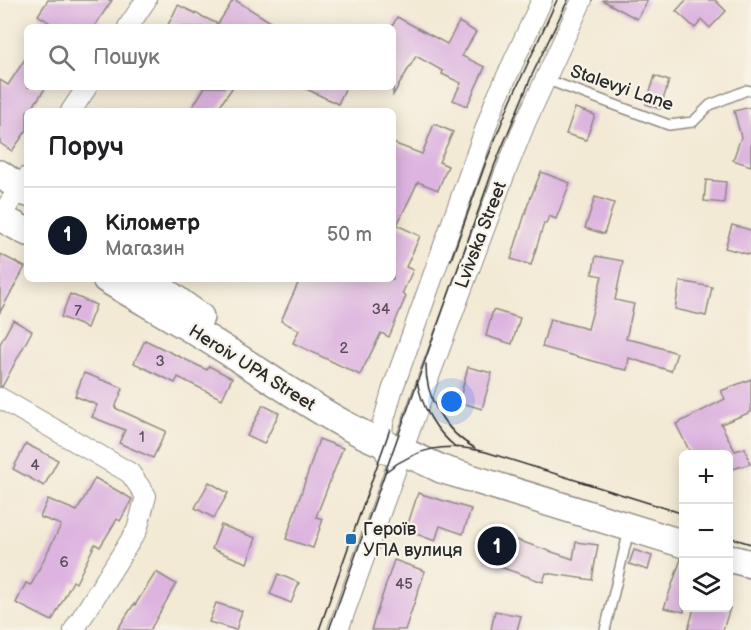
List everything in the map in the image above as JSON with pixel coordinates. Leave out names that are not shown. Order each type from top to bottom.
[{"type":"street","points":[[130,24],[146,0]]},
{"type":"street","name":"Lvivska Street","points":[[397,452],[386,410],[495,102],[542,0]]},
{"type":"street","name":"Lvivska Street","points":[[338,630],[397,452],[505,173],[526,121],[582,0]]},
{"type":"street","points":[[73,108],[85,90]]},
{"type":"street","points":[[18,183],[0,217],[24,230]]},
{"type":"street","name":"Heroiv UPA Street","points":[[111,282],[218,345],[329,416],[397,452]]},
{"type":"street","name":"Heroiv UPA Street","points":[[152,282],[397,452]]},
{"type":"street","points":[[0,398],[130,473],[146,496],[137,530],[74,630]]},
{"type":"street","points":[[397,452],[441,469],[679,543]]},
{"type":"street","points":[[733,559],[751,564]]},
{"type":"lane","name":"Stalevyi Lane","points":[[545,79],[669,125],[693,122],[710,105],[751,90]]},
{"type":"lane","points":[[605,630],[629,528]]},
{"type":"building","points":[[48,0],[112,0],[96,24],[52,24],[38,15]]},
{"type":"building","points":[[235,0],[274,24],[218,24]]},
{"type":"building","points":[[602,0],[648,0],[637,19]]},
{"type":"building","points":[[686,0],[715,0],[726,11],[710,28],[702,20],[695,28],[676,11]]},
{"type":"building","points":[[178,5],[218,24],[168,24]]},
{"type":"building","points":[[397,17],[447,44],[459,22],[476,32],[462,56],[485,67],[467,106],[453,100],[461,83],[442,74],[443,71],[416,56],[396,90],[396,24],[394,24]]},
{"type":"building","points":[[24,61],[24,90],[44,90],[32,108],[24,108],[24,134],[12,151],[0,143],[0,80],[8,85]]},
{"type":"building","points":[[655,76],[669,81],[660,109],[646,104]]},
{"type":"building","points":[[203,90],[231,90],[218,108],[192,108]]},
{"type":"building","points":[[308,90],[345,90],[338,104]]},
{"type":"building","points":[[751,107],[751,166],[733,160],[741,137],[734,111]]},
{"type":"building","points":[[575,108],[595,115],[586,140],[566,134]]},
{"type":"building","points":[[434,124],[453,132],[439,162],[448,166],[438,190],[418,182],[397,225],[420,236],[406,267],[413,270],[402,294],[406,296],[389,337],[381,333],[360,375],[293,343],[299,330],[281,321],[299,282],[396,282],[396,144],[422,154]]},
{"type":"building","points":[[541,172],[570,183],[556,219],[549,216],[546,224],[544,223],[531,265],[511,259],[528,204]]},
{"type":"building","points":[[706,180],[726,182],[724,203],[704,201]]},
{"type":"building","points":[[595,197],[614,203],[604,234],[585,228]]},
{"type":"building","points":[[732,225],[751,230],[751,255],[725,248]]},
{"type":"building","points":[[0,254],[24,266],[24,269],[0,312]]},
{"type":"building","points":[[596,256],[623,261],[615,300],[634,304],[626,339],[677,353],[671,371],[629,358],[627,370],[542,347],[550,319],[588,329],[602,276],[592,274]]},
{"type":"building","points":[[680,281],[712,287],[706,316],[675,309]]},
{"type":"building","points":[[70,294],[96,305],[87,328],[61,317]]},
{"type":"building","points":[[493,310],[520,318],[512,344],[486,336]]},
{"type":"building","points":[[13,320],[32,331],[2,387],[0,386],[0,344]]},
{"type":"building","points":[[145,340],[207,370],[209,366],[232,378],[222,399],[178,377],[175,383],[134,363]]},
{"type":"building","points":[[468,367],[492,373],[482,409],[459,402]]},
{"type":"building","points":[[84,373],[123,388],[115,408],[166,431],[153,458],[119,443],[125,430],[92,417],[97,405],[75,396]]},
{"type":"building","points":[[751,379],[751,412],[721,424],[735,451],[745,448],[750,464],[733,469],[733,450],[689,450],[676,424],[725,399],[721,391]]},
{"type":"building","points":[[263,405],[279,413],[264,444],[247,436]]},
{"type":"building","points":[[319,439],[343,448],[316,517],[323,519],[313,548],[286,539]]},
{"type":"building","points":[[26,444],[58,460],[44,486],[13,469]]},
{"type":"building","points":[[95,478],[132,499],[120,521],[117,519],[100,547],[95,544],[76,583],[73,581],[52,621],[16,603],[26,583],[31,585],[61,525],[40,517],[48,499],[77,511]]},
{"type":"building","points":[[209,482],[228,493],[214,518],[195,508]]},
{"type":"building","points":[[418,493],[471,509],[463,534],[440,526],[435,541],[406,530]]},
{"type":"building","points":[[221,525],[256,538],[247,563],[212,549]]},
{"type":"building","points":[[493,532],[573,559],[576,542],[598,545],[592,580],[546,573],[543,582],[483,561]]},
{"type":"building","points":[[634,550],[652,556],[648,570],[629,564]]},
{"type":"building","points":[[394,560],[425,571],[405,630],[371,630]]},
{"type":"building","points":[[679,565],[679,611],[664,608]]},
{"type":"building","points":[[156,572],[176,584],[150,630],[117,630],[135,605]]},
{"type":"building","points":[[278,574],[299,583],[291,603],[270,594]]},
{"type":"building","points":[[216,603],[242,611],[236,630],[209,622]]},
{"type":"building","points":[[495,611],[521,616],[517,630],[491,630]]},
{"type":"building","points":[[693,612],[729,612],[723,630],[688,630]]},
{"type":"tram line","points":[[451,260],[510,102],[557,0]]},
{"type":"tram line","points":[[329,630],[495,164],[532,75],[568,0]]},
{"type":"tram line","points":[[426,364],[429,389],[439,413],[455,433],[475,448]]},
{"type":"tram line","points":[[417,380],[422,399],[431,418],[442,434],[457,448]]},
{"type":"tram line","points":[[319,630],[390,429]]},
{"type":"tram line","points":[[385,472],[421,452],[458,447],[486,452],[679,512]]},
{"type":"tram line","points":[[733,539],[751,544]]},
{"type":"place","name":"Героїв УПА вулиця","points":[[351,539]]},
{"type":"place","name":"Кілометр","points":[[497,546]]}]
